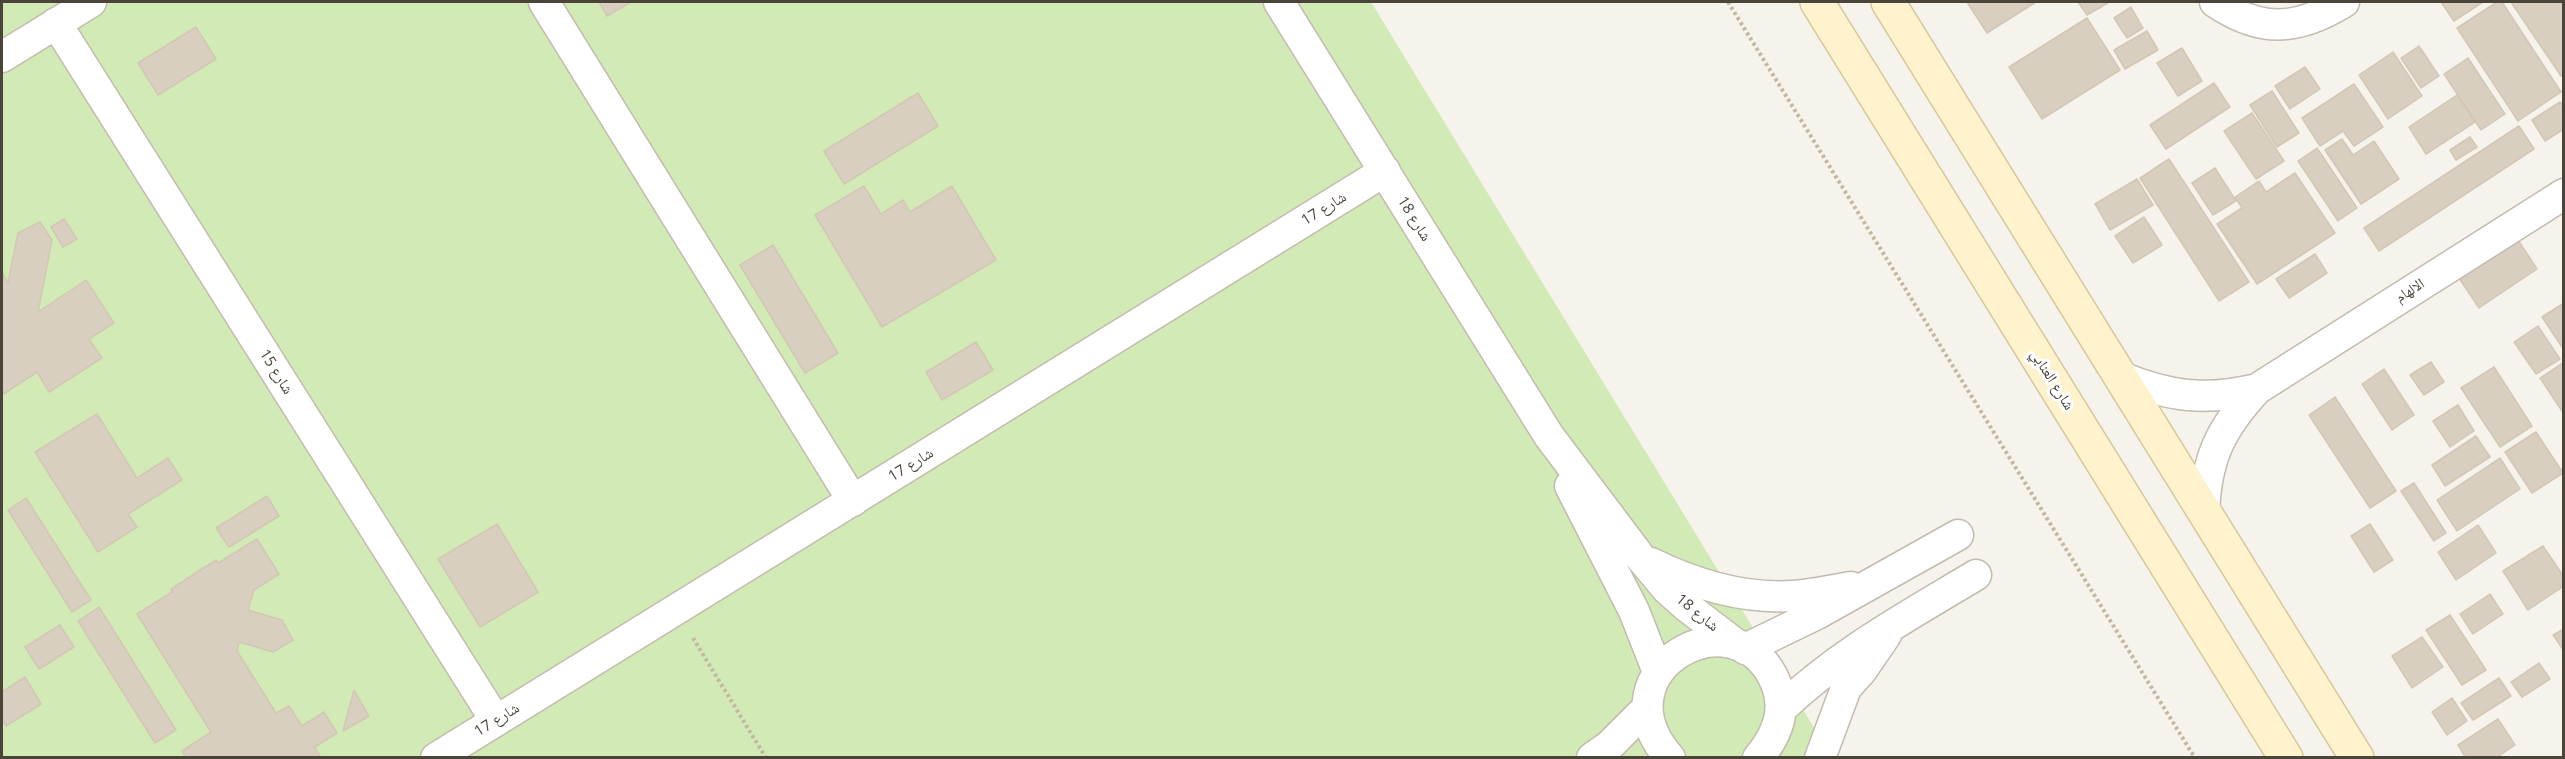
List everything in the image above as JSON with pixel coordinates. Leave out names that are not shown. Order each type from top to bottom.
[{"type":"street","points":[[2,57],[91,2]]},
{"type":"street","points":[[543,2],[853,501]]},
{"type":"street","name":"شارع 18","points":[[1279,2],[1549,436],[1641,558],[1686,606],[1764,663],[1774,677],[1779,692],[1785,758]]},
{"type":"street","name":"شارع العنابي","points":[[1817,2],[2286,758]]},
{"type":"street","points":[[1888,2],[2357,758]]},
{"type":"street","points":[[2215,2],[2236,16],[2278,27],[2322,16],[2344,2]]},
{"type":"street","name":"شارع 15","points":[[56,23],[496,721]]},
{"type":"street","name":"شارع 17","points":[[436,758],[1385,171]]},
{"type":"street","name":"الالهام","points":[[2204,513],[2205,485],[2211,458],[2222,432],[2256,389],[2564,194]]},
{"type":"street","name":"الالهام","points":[[2121,377],[2174,395],[2201,398],[2229,396],[2256,389]]},
{"type":"street","name":"شارع 18","points":[[1549,436],[1570,484],[1634,611],[1658,672]]},
{"type":"street","points":[[1741,647],[1875,583],[1958,535]]},
{"type":"street","points":[[1641,558],[1674,574],[1708,586],[1763,596],[1793,596],[1875,583]]},
{"type":"street","points":[[1758,758],[1770,742],[1780,717],[1822,672],[1891,626],[1976,575]]},
{"type":"street","points":[[1820,758],[1846,688],[1862,670],[1891,626]]},
{"type":"street","name":"شارع 18","points":[[1670,758],[1658,744],[1650,727],[1647,708],[1650,689],[1658,672],[1673,655],[1693,644],[1715,641],[1741,647]]},
{"type":"street","points":[[1592,758],[1609,746],[1647,708]]},
{"type":"path","points":[[1728,2],[2195,758]]},
{"type":"path","points":[[676,610],[766,758]]},
{"type":"green space","points":[[2,2],[1371,2],[1832,757],[2,757]]},
{"type":"building","points":[[599,2],[631,2],[607,16]]},
{"type":"building","points":[[1967,2],[2036,2],[1987,33]]},
{"type":"building","points":[[2078,2],[2107,2],[2108,3],[2087,15]]},
{"type":"building","points":[[2441,2],[2483,2],[2454,21]]},
{"type":"building","points":[[2497,2],[2502,2],[2561,92],[2518,121],[2457,28]]},
{"type":"building","points":[[2511,2],[2564,2],[2564,74],[2561,76]]},
{"type":"building","points":[[2131,7],[2143,28],[2127,38],[2114,18]]},
{"type":"building","points":[[2087,18],[2120,70],[2042,119],[2009,67]]},
{"type":"building","points":[[196,27],[216,59],[158,95],[138,63]]},
{"type":"building","points":[[2147,31],[2158,50],[2125,69],[2114,50]]},
{"type":"building","points":[[2419,46],[2439,76],[2421,88],[2401,58]]},
{"type":"building","points":[[2182,48],[2202,81],[2178,96],[2157,63]]},
{"type":"building","points":[[2393,52],[2422,96],[2388,119],[2359,75]]},
{"type":"building","points":[[2468,58],[2505,114],[2481,130],[2444,74]]},
{"type":"building","points":[[2305,67],[2320,89],[2290,109],[2275,86]]},
{"type":"building","points":[[2214,83],[2230,107],[2166,149],[2150,125]]},
{"type":"building","points":[[2354,84],[2383,127],[2354,146],[2343,131],[2320,146],[2302,118]]},
{"type":"building","points":[[2272,91],[2299,133],[2277,147],[2250,105]]},
{"type":"building","points":[[918,93],[938,126],[844,184],[824,151]]},
{"type":"building","points":[[2457,95],[2475,122],[2426,154],[2409,127]]},
{"type":"building","points":[[2560,102],[2564,107],[2564,129],[2545,141],[2532,120]]},
{"type":"building","points":[[2252,113],[2284,161],[2256,179],[2224,131]]},
{"type":"building","points":[[2519,126],[2534,149],[2379,251],[2364,228]]},
{"type":"building","points":[[2470,137],[2477,147],[2456,160],[2450,150]]},
{"type":"building","points":[[2342,139],[2353,155],[2374,141],[2399,179],[2361,204],[2325,150]]},
{"type":"building","points":[[2317,148],[2357,208],[2338,221],[2298,161]]},
{"type":"building","points":[[2169,159],[2249,282],[2219,301],[2140,178]]},
{"type":"building","points":[[2215,168],[2236,201],[2213,215],[2192,183]]},
{"type":"building","points":[[2295,173],[2335,233],[2257,284],[2217,224],[2242,208],[2235,197],[2259,181],[2266,192]]},
{"type":"building","points":[[2137,179],[2153,205],[2110,230],[2095,204]]},
{"type":"building","points":[[864,186],[881,214],[903,200],[910,212],[952,186],[996,260],[882,327],[815,215]]},
{"type":"building","points":[[2144,217],[2162,245],[2133,263],[2115,236]]},
{"type":"building","points":[[64,219],[77,239],[63,247],[51,227]]},
{"type":"building","points":[[40,222],[52,240],[38,312],[86,280],[114,323],[89,339],[102,358],[49,392],[37,372],[2,395],[2,272],[8,283],[18,233]]},
{"type":"building","points":[[2518,240],[2537,269],[2479,308],[2459,278]]},
{"type":"building","points":[[773,245],[838,353],[805,373],[740,265]]},
{"type":"building","points":[[2315,254],[2327,273],[2289,298],[2276,279]]},
{"type":"building","points":[[2564,303],[2564,350],[2542,317]]},
{"type":"building","points":[[2538,326],[2560,359],[2536,374],[2514,342]]},
{"type":"building","points":[[976,342],[993,370],[942,400],[926,372]]},
{"type":"building","points":[[2431,362],[2444,382],[2424,395],[2410,375]]},
{"type":"building","points":[[2564,362],[2564,414],[2540,378]]},
{"type":"building","points":[[2494,367],[2532,426],[2500,447],[2461,388]]},
{"type":"building","points":[[2384,369],[2414,415],[2392,430],[2362,384]]},
{"type":"building","points":[[2335,397],[2396,491],[2370,508],[2309,415]]},
{"type":"building","points":[[2458,405],[2474,431],[2450,447],[2433,421]]},
{"type":"building","points":[[97,414],[137,478],[168,458],[182,480],[128,514],[137,527],[98,552],[35,452]]},
{"type":"building","points":[[2536,432],[2563,473],[2532,493],[2505,452]]},
{"type":"building","points":[[2476,436],[2490,457],[2445,486],[2432,465]]},
{"type":"building","points":[[2500,458],[2520,489],[2457,531],[2437,500]]},
{"type":"building","points":[[2414,483],[2446,533],[2434,541],[2401,491]]},
{"type":"building","points":[[267,496],[279,516],[229,547],[216,528]]},
{"type":"building","points":[[26,498],[91,600],[72,612],[8,510]]},
{"type":"building","points":[[497,524],[538,592],[480,627],[438,559]]},
{"type":"building","points":[[2370,524],[2393,560],[2374,572],[2351,536]]},
{"type":"building","points":[[2478,525],[2496,553],[2456,580],[2438,552]]},
{"type":"building","points":[[257,539],[279,574],[254,590],[248,610],[282,620],[293,640],[273,652],[239,642],[237,651],[276,713],[289,706],[302,726],[324,712],[337,733],[315,747],[321,758],[186,758],[182,751],[211,732],[137,614],[216,560],[218,563]]},
{"type":"building","points":[[2543,546],[2564,577],[2564,586],[2528,610],[2503,571]]},
{"type":"building","points":[[2490,594],[2503,614],[2473,634],[2460,614]]},
{"type":"building","points":[[99,607],[176,730],[155,743],[78,621]]},
{"type":"building","points":[[2450,615],[2486,670],[2462,685],[2426,630]]},
{"type":"building","points":[[60,625],[74,647],[39,669],[25,647]]},
{"type":"building","points":[[2564,629],[2564,651],[2553,635]]},
{"type":"building","points":[[2422,637],[2443,667],[2412,688],[2392,656]]},
{"type":"building","points":[[2539,663],[2550,679],[2522,697],[2511,682]]},
{"type":"building","points":[[25,677],[41,704],[6,726],[2,719],[2,692]]},
{"type":"building","points":[[2499,678],[2511,696],[2473,720],[2461,703]]},
{"type":"building","points":[[354,690],[369,716],[343,731]]},
{"type":"building","points":[[2452,698],[2467,721],[2447,735],[2432,712]]},
{"type":"building","points":[[2498,719],[2515,745],[2496,758],[2466,758],[2458,745]]}]
